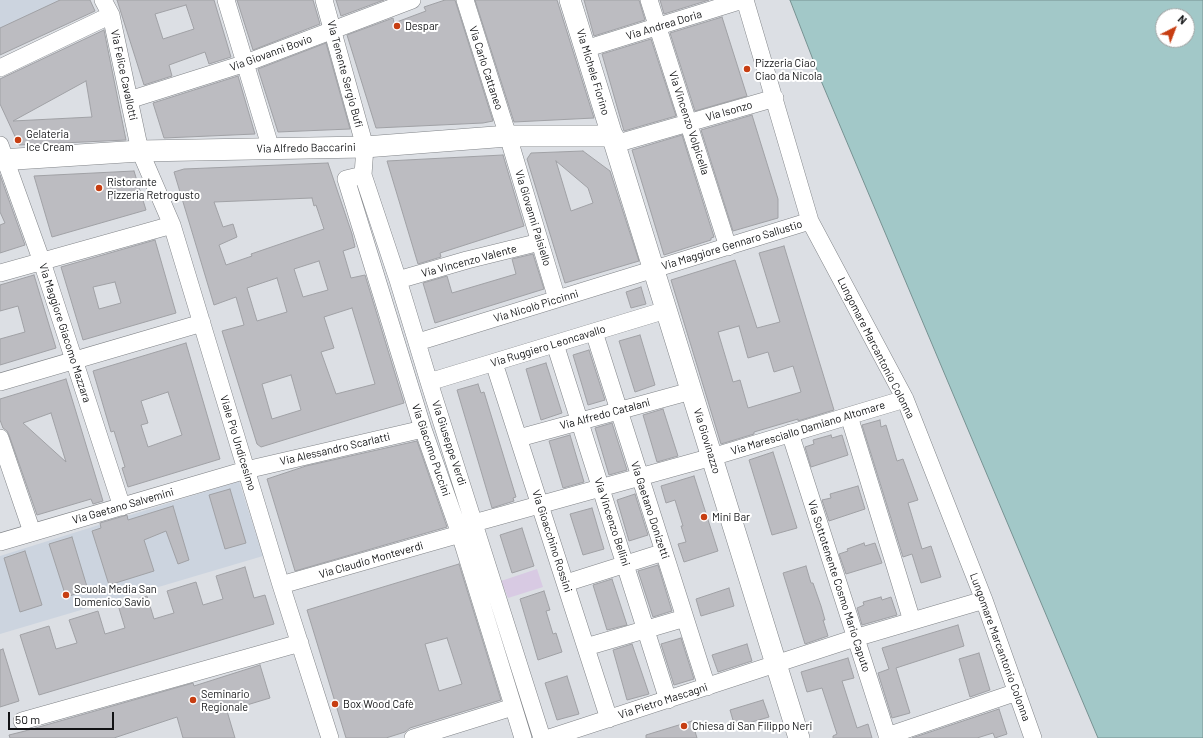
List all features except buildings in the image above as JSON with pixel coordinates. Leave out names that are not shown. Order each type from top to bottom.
[{"type":"street","name":"Via Felice Cavallotti","points":[[103,0],[111,15],[140,151]]},
{"type":"street","points":[[226,0],[271,149]]},
{"type":"street","name":"Via Tenente Sergio Bufi","points":[[324,0],[365,148]]},
{"type":"street","name":"Via Giovanni Bovio","points":[[129,100],[246,63],[332,30],[391,4],[412,0]]},
{"type":"street","name":"Via Carlo Cattaneo","points":[[464,0],[508,136]]},
{"type":"street","name":"Via Michele Fiorino","points":[[570,0],[614,140]]},
{"type":"street","name":"Via Vincenzo Volpicella","points":[[649,0],[728,247]]},
{"type":"street","name":"Via Andrea Doria","points":[[585,49],[744,0]]},
{"type":"street","name":"Lungomare Marcantonio Colonna","points":[[744,0],[775,98],[810,221],[905,399],[984,600],[1033,738]]},
{"type":"street","points":[[0,68],[111,15]]},
{"type":"street","name":"Via Isonzo","points":[[614,140],[689,122],[775,98]]},
{"type":"street","name":"Via Alfredo Baccarini","points":[[2,155],[140,151],[365,148],[508,136],[614,140]]},
{"type":"street","name":"Via Giovanni Paisiello","points":[[508,136],[557,299]]},
{"type":"street","name":"Via Giovinazzo","points":[[614,140],[799,738]]},
{"type":"street","name":"Via Giuseppe Verdi","points":[[365,148],[363,175],[418,342],[429,382],[542,738]]},
{"type":"street","name":"Viale Pio Undicesimo","points":[[140,151],[172,225],[281,585],[330,738]]},
{"type":"street","name":"Via Maggiore Giacomo Mazzara","points":[[2,155],[42,262],[122,507]]},
{"type":"street","name":"Via Giacomo Puccini","points":[[363,175],[346,179],[423,429],[460,534],[523,738]]},
{"type":"street","name":"Via Maggiore Gennaro Sallustio","points":[[654,270],[810,221]]},
{"type":"street","points":[[0,273],[172,225]]},
{"type":"street","name":"Via Vincenzo Valente","points":[[398,280],[467,260],[540,242]]},
{"type":"street","name":"Via Nicolò Piccinni","points":[[418,342],[654,270]]},
{"type":"street","name":"Via Ruggiero Leoncavallo","points":[[429,382],[666,310]]},
{"type":"street","points":[[0,382],[202,323]]},
{"type":"street","name":"Via Gaetano Donizetti","points":[[594,332],[707,687]]},
{"type":"street","name":"Via Vincenzo Bellini","points":[[555,344],[668,700]]},
{"type":"street","name":"Via Gioacchino Rossini","points":[[494,362],[610,719]]},
{"type":"street","name":"Via Alfredo Catalani","points":[[518,438],[691,391]]},
{"type":"street","name":"Via Maresciallo Damiano Altomare","points":[[474,523],[712,457],[905,399]]},
{"type":"street","points":[[850,416],[912,621]]},
{"type":"street","name":"Via Alessandro Scarlatti","points":[[246,470],[423,429]]},
{"type":"street","name":"Via Sottotenente Cosmo Mario Caputo","points":[[790,433],[887,737]]},
{"type":"street","points":[[0,438],[32,532]]},
{"type":"street","name":"Via Gaetano Salvemini","points":[[0,542],[246,470]]},
{"type":"street","name":"Via Claudio Monteverdi","points":[[281,585],[460,534]]},
{"type":"street","points":[[566,583],[664,552]]},
{"type":"street","name":"Via Pietro Mascagni","points":[[549,738],[855,638],[984,600]]},
{"type":"street","points":[[586,647],[685,618]]},
{"type":"street","points":[[22,721],[300,643]]},
{"type":"street","points":[[887,737],[1017,692]]},
{"type":"street","points":[[413,738],[513,707]]},
{"type":"shaded area","points":[[0,0],[89,0],[0,55]]},
{"type":"shaded area","name":"Scuola Media San Domenico Savio","points":[[239,481],[263,556],[0,634],[0,556]]},
{"type":"shaded area","points":[[537,569],[543,587],[508,598],[501,581]]},
{"type":"water","points":[[790,0],[1203,0],[1203,738],[1098,738],[822,83]]},
{"type":"place","name":"Despar","points":[[397,26]]},
{"type":"place","name":"Pizzeria Ciao Ciao da Nicola","points":[[747,69]]},
{"type":"place","name":"Gelateria Ice Cream","points":[[18,140]]},
{"type":"place","name":"Ristorante Pizzeria Retrogusto","points":[[99,188]]},
{"type":"place","name":"Mini Bar","points":[[704,517]]},
{"type":"place","name":"Scuola Media San Domenico Savio","points":[[66,595]]},
{"type":"place","name":"Seminario Regionale","points":[[193,700]]},
{"type":"place","name":"Box Wood Cafè","points":[[335,704]]},
{"type":"place","name":"Chiesa di San Filippo Neri","points":[[684,726]]}]
